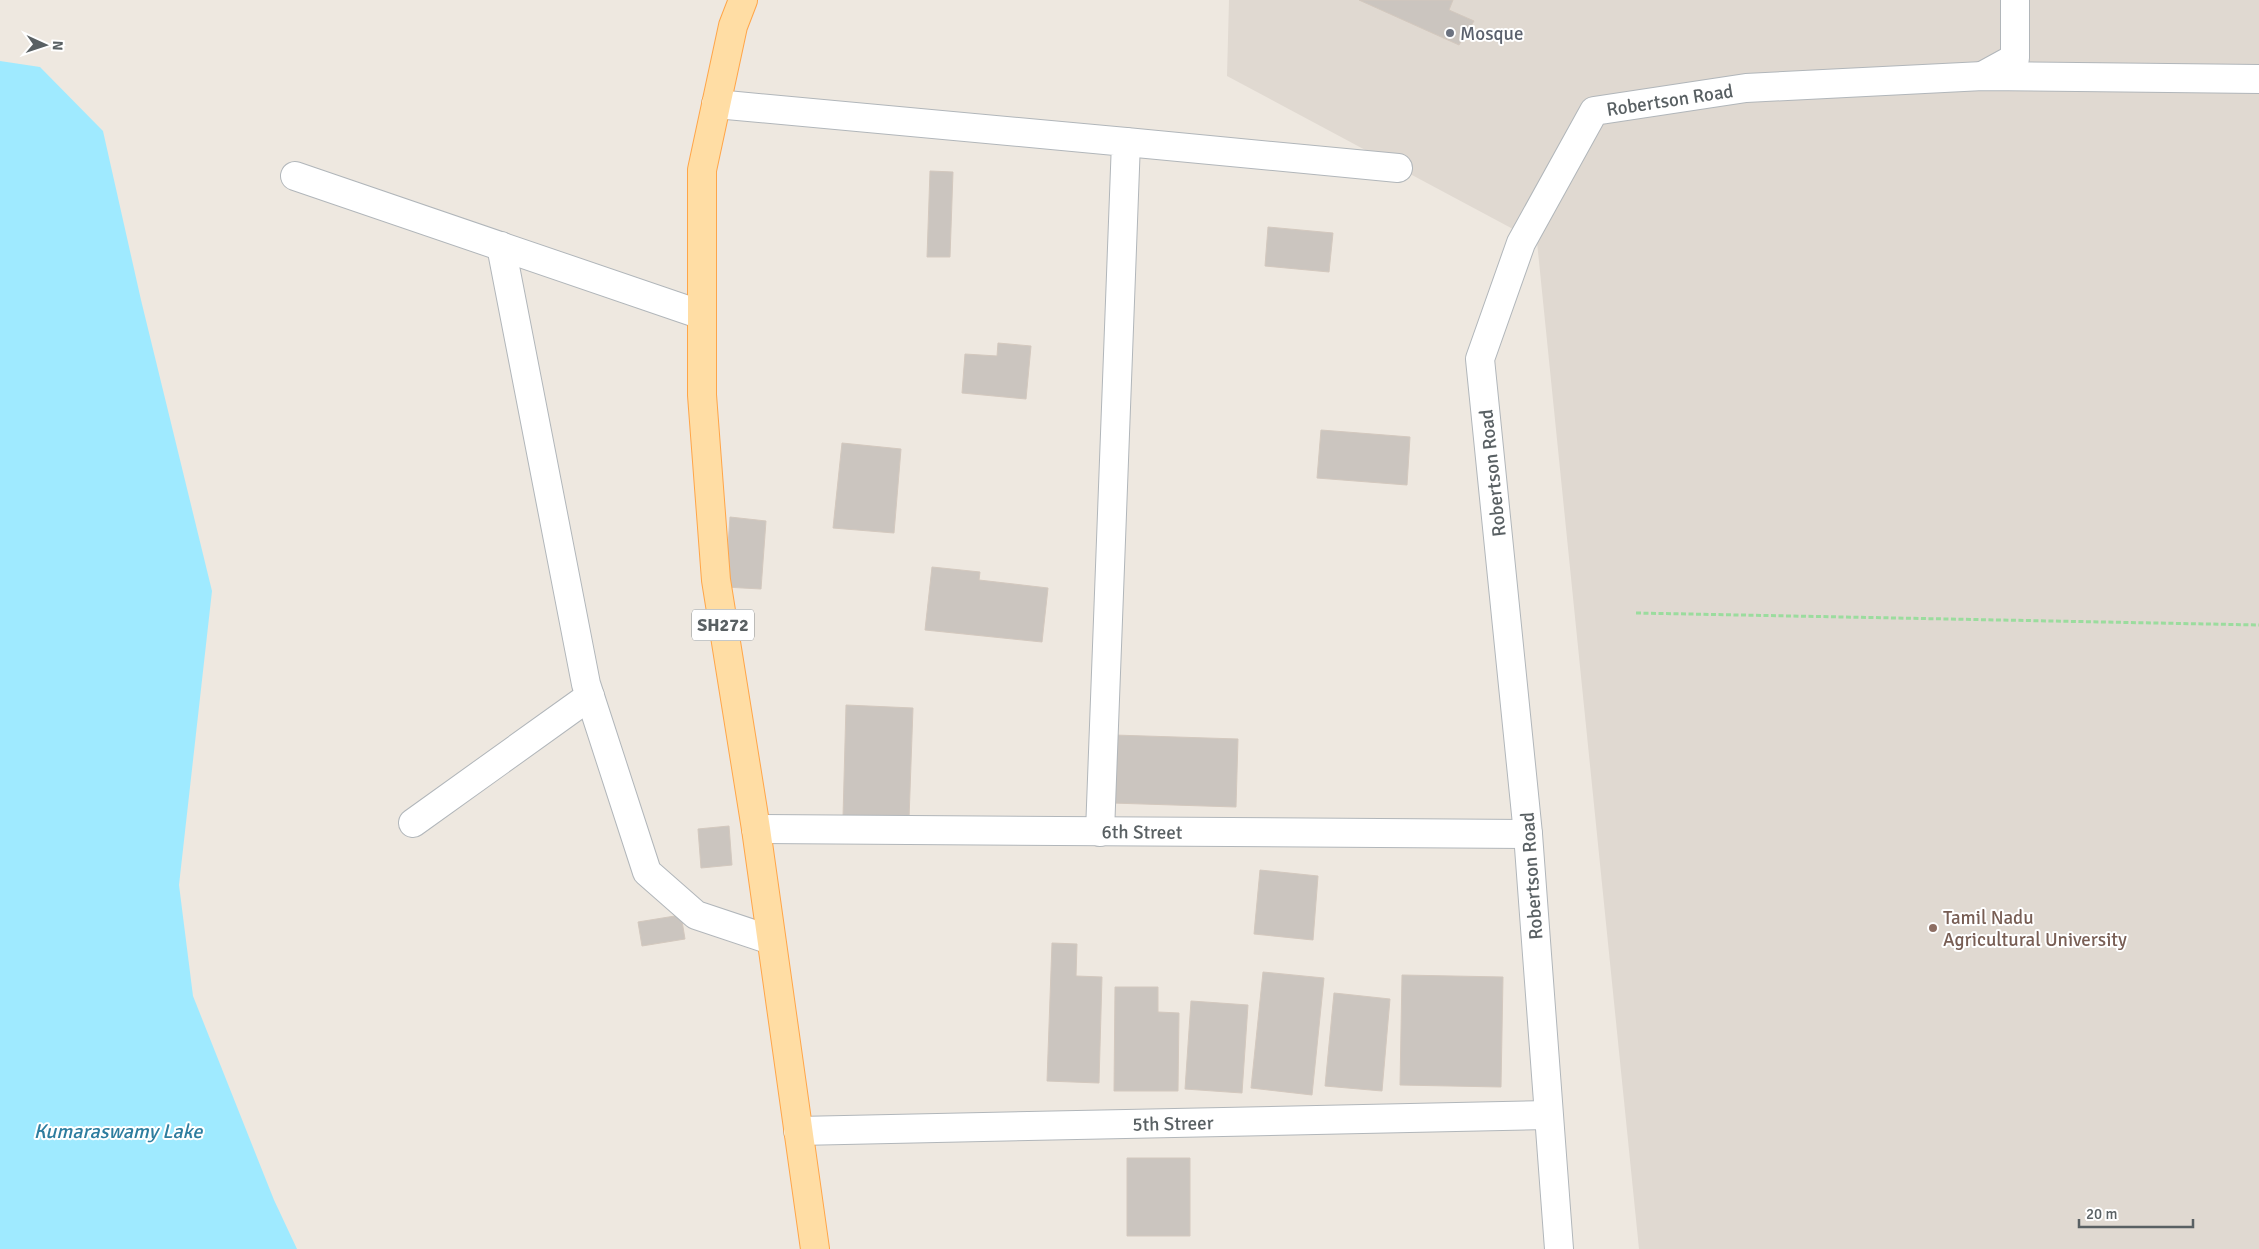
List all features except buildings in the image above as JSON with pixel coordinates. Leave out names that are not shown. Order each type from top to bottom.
[{"type":"main road","name":"SH272","points":[[743,0],[733,26],[702,170],[702,395],[716,580],[756,829],[815,1249]]},
{"type":"street","points":[[1983,76],[2015,58],[2015,0]]},
{"type":"street","points":[[1983,76],[2259,79]]},
{"type":"street","name":"Robertson Road","points":[[1559,1249],[1528,834],[1480,359],[1522,242],[1594,111],[1746,88],[1983,76]]},
{"type":"street","points":[[716,104],[1398,168]]},
{"type":"street","points":[[1100,832],[1126,142]]},
{"type":"street","points":[[295,176],[702,316]]},
{"type":"street","points":[[501,246],[590,696],[647,872],[696,915],[771,940]]},
{"type":"street","points":[[413,823],[590,696]]},
{"type":"street","name":"6th Street","points":[[756,829],[1528,834]]},
{"type":"street","name":"5th Streer","points":[[798,1131],[1548,1114]]},
{"type":"path","points":[[1636,613],[2259,625]]},
{"type":"shaded area","name":"Tamil Nadu Agricultural University","points":[[1229,0],[2259,0],[2259,1249],[1639,1249],[1537,242],[1227,76]]},
{"type":"water","name":"Kumaraswamy Lake","points":[[0,61],[40,67],[103,131],[141,300],[212,591],[179,885],[193,996],[274,1200],[297,1249],[0,1249]]},
{"type":"place","name":"Mosque","points":[[1450,33]]},
{"type":"place","name":"Tamil Nadu Agricultural University","points":[[1933,928]]}]
